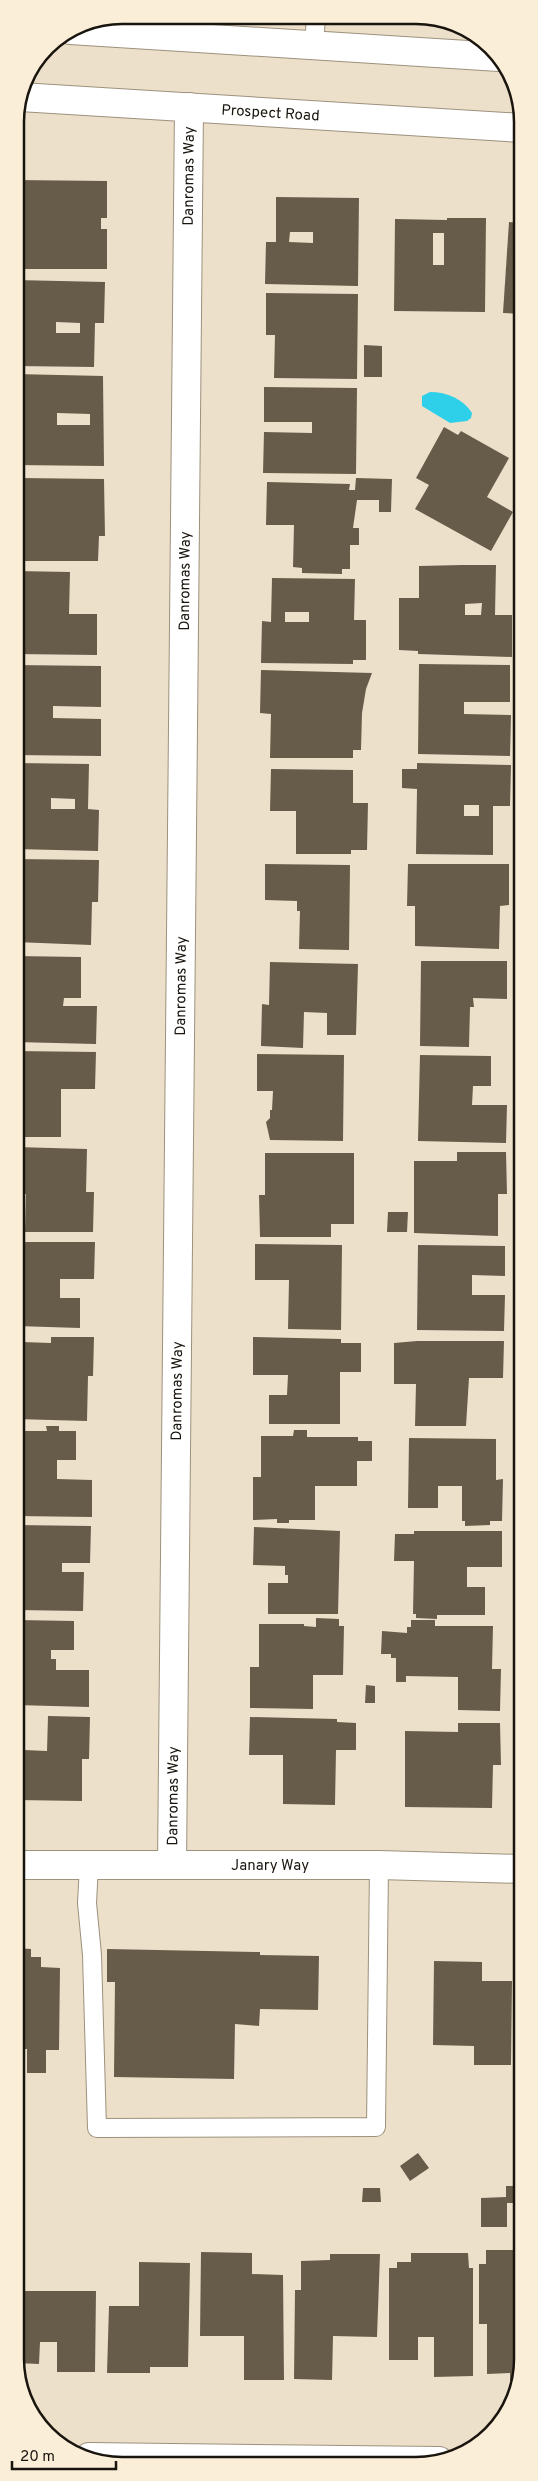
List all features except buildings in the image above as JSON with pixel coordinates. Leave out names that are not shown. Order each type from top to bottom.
[{"type":"street","points":[[84,31],[489,56]]},
{"type":"street","name":"Prospect Road","points":[[27,97],[514,127]]},
{"type":"street","name":"Danromas Way","points":[[172,1865],[189,107]]},
{"type":"street","name":"Janary Way","points":[[24,1865],[379,1865],[514,1869]]},
{"type":"lane","points":[[314,46],[315,24]]},
{"type":"lane","points":[[89,1865],[87,1903],[92,1955],[97,2128],[376,2127],[379,1865]]},
{"type":"water","points":[[430,392],[442,393],[459,400],[472,413],[471,418],[467,421],[450,423],[422,406],[422,396]]}]
